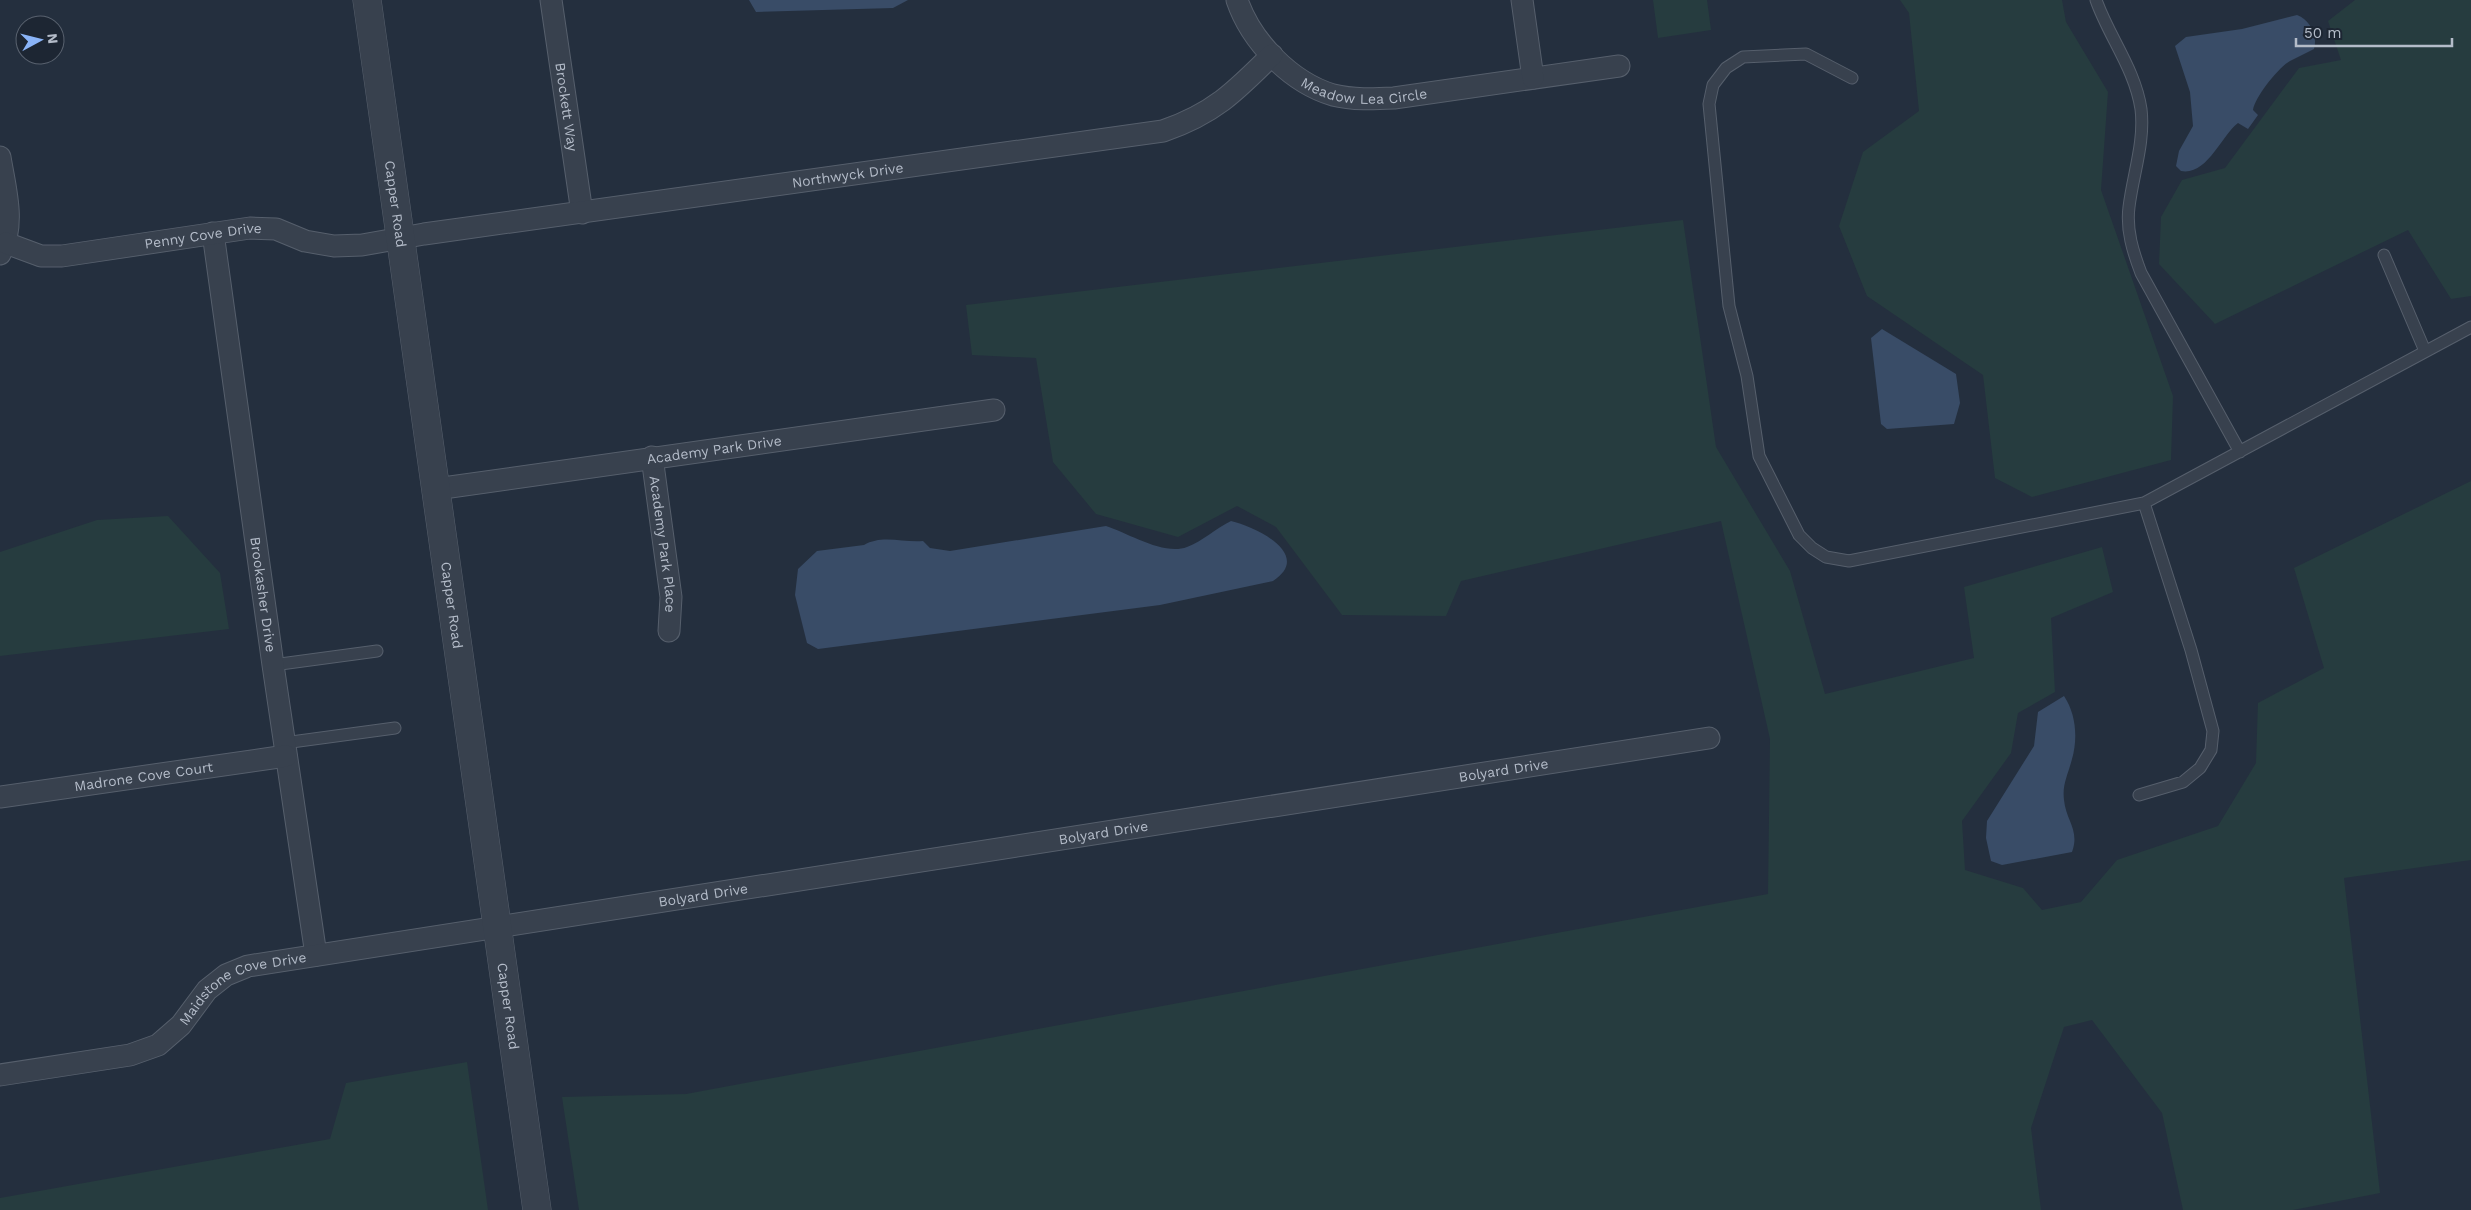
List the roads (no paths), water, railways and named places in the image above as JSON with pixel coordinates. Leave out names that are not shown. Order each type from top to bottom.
[{"type":"street","name":"Capper Road","points":[[367,0],[537,1210]]},
{"type":"street","name":"Brockett Way","points":[[551,0],[582,213]]},
{"type":"street","name":"Meadow Lea Circle","points":[[1237,0],[1255,34],[1272,56],[1302,80],[1332,94],[1363,99],[1394,98],[1532,78]]},
{"type":"street","points":[[1522,0],[1532,78],[1619,66]]},
{"type":"street","name":"Northwyck Drive","points":[[400,238],[1162,131],[1190,122],[1216,107],[1272,56]]},
{"type":"street","points":[[0,157],[9,212],[3,248]]},
{"type":"street","name":"Penny Cove Drive","points":[[3,248],[41,256],[62,256],[250,228],[276,229],[306,241],[334,246],[362,245],[400,238]]},
{"type":"street","name":"Brookasher Drive","points":[[213,233],[273,666],[316,955]]},
{"type":"street","name":"Academy Park Drive","points":[[436,488],[994,410]]},
{"type":"street","name":"Academy Park Place","points":[[652,457],[671,597],[669,631]]},
{"type":"street","name":"Bolyard Drive","points":[[498,927],[1709,738]]},
{"type":"street","name":"Madrone Cove Court","points":[[0,797],[285,750]]},
{"type":"street","name":"Maidstone Cove Drive","points":[[0,1075],[130,1055],[158,1045],[181,1025],[206,990],[226,975],[248,966],[498,927]]},
{"type":"lane","points":[[2096,0],[2133,81],[2141,109],[2142,141],[2129,208],[2129,228],[2133,250],[2141,273],[2240,452]]},
{"type":"lane","points":[[1852,78],[1806,54],[1743,57],[1726,68],[1713,85],[1709,104],[1729,306],[1747,376],[1759,456],[1799,535],[1812,548],[1826,557],[1849,561],[2144,504],[2471,327]]},
{"type":"lane","points":[[2384,254],[2425,351]]},
{"type":"lane","points":[[2139,795],[2183,782],[2200,768],[2211,750],[2213,731],[2191,650],[2144,504]]},
{"type":"lane","points":[[273,666],[377,650]]},
{"type":"lane","points":[[285,750],[395,728]]},
{"type":"water","points":[[749,0],[908,0],[893,8],[756,12]]},
{"type":"water","points":[[2297,15],[2306,20],[2314,33],[2314,49],[2290,61],[2274,76],[2262,91],[2255,104],[2253,110],[2258,115],[2248,129],[2238,123],[2206,161],[2190,171],[2181,171],[2176,166],[2179,151],[2193,126],[2190,92],[2175,46],[2186,37],[2242,29]]},
{"type":"water","points":[[1882,329],[1956,374],[1960,403],[1954,424],[1887,429],[1881,424],[1871,338]]},
{"type":"water","points":[[1231,521],[1254,529],[1266,536],[1284,552],[1287,562],[1284,571],[1273,581],[1160,605],[818,649],[807,643],[795,595],[798,569],[817,551],[864,545],[878,540],[923,541],[930,548],[950,551],[1106,526],[1157,546],[1178,549],[1193,544]]},
{"type":"water","points":[[2064,696],[2071,710],[2075,726],[2074,751],[2064,794],[2065,807],[2074,831],[2072,852],[2002,865],[1991,861],[1986,838],[1987,821],[2034,746],[2038,712]]}]
